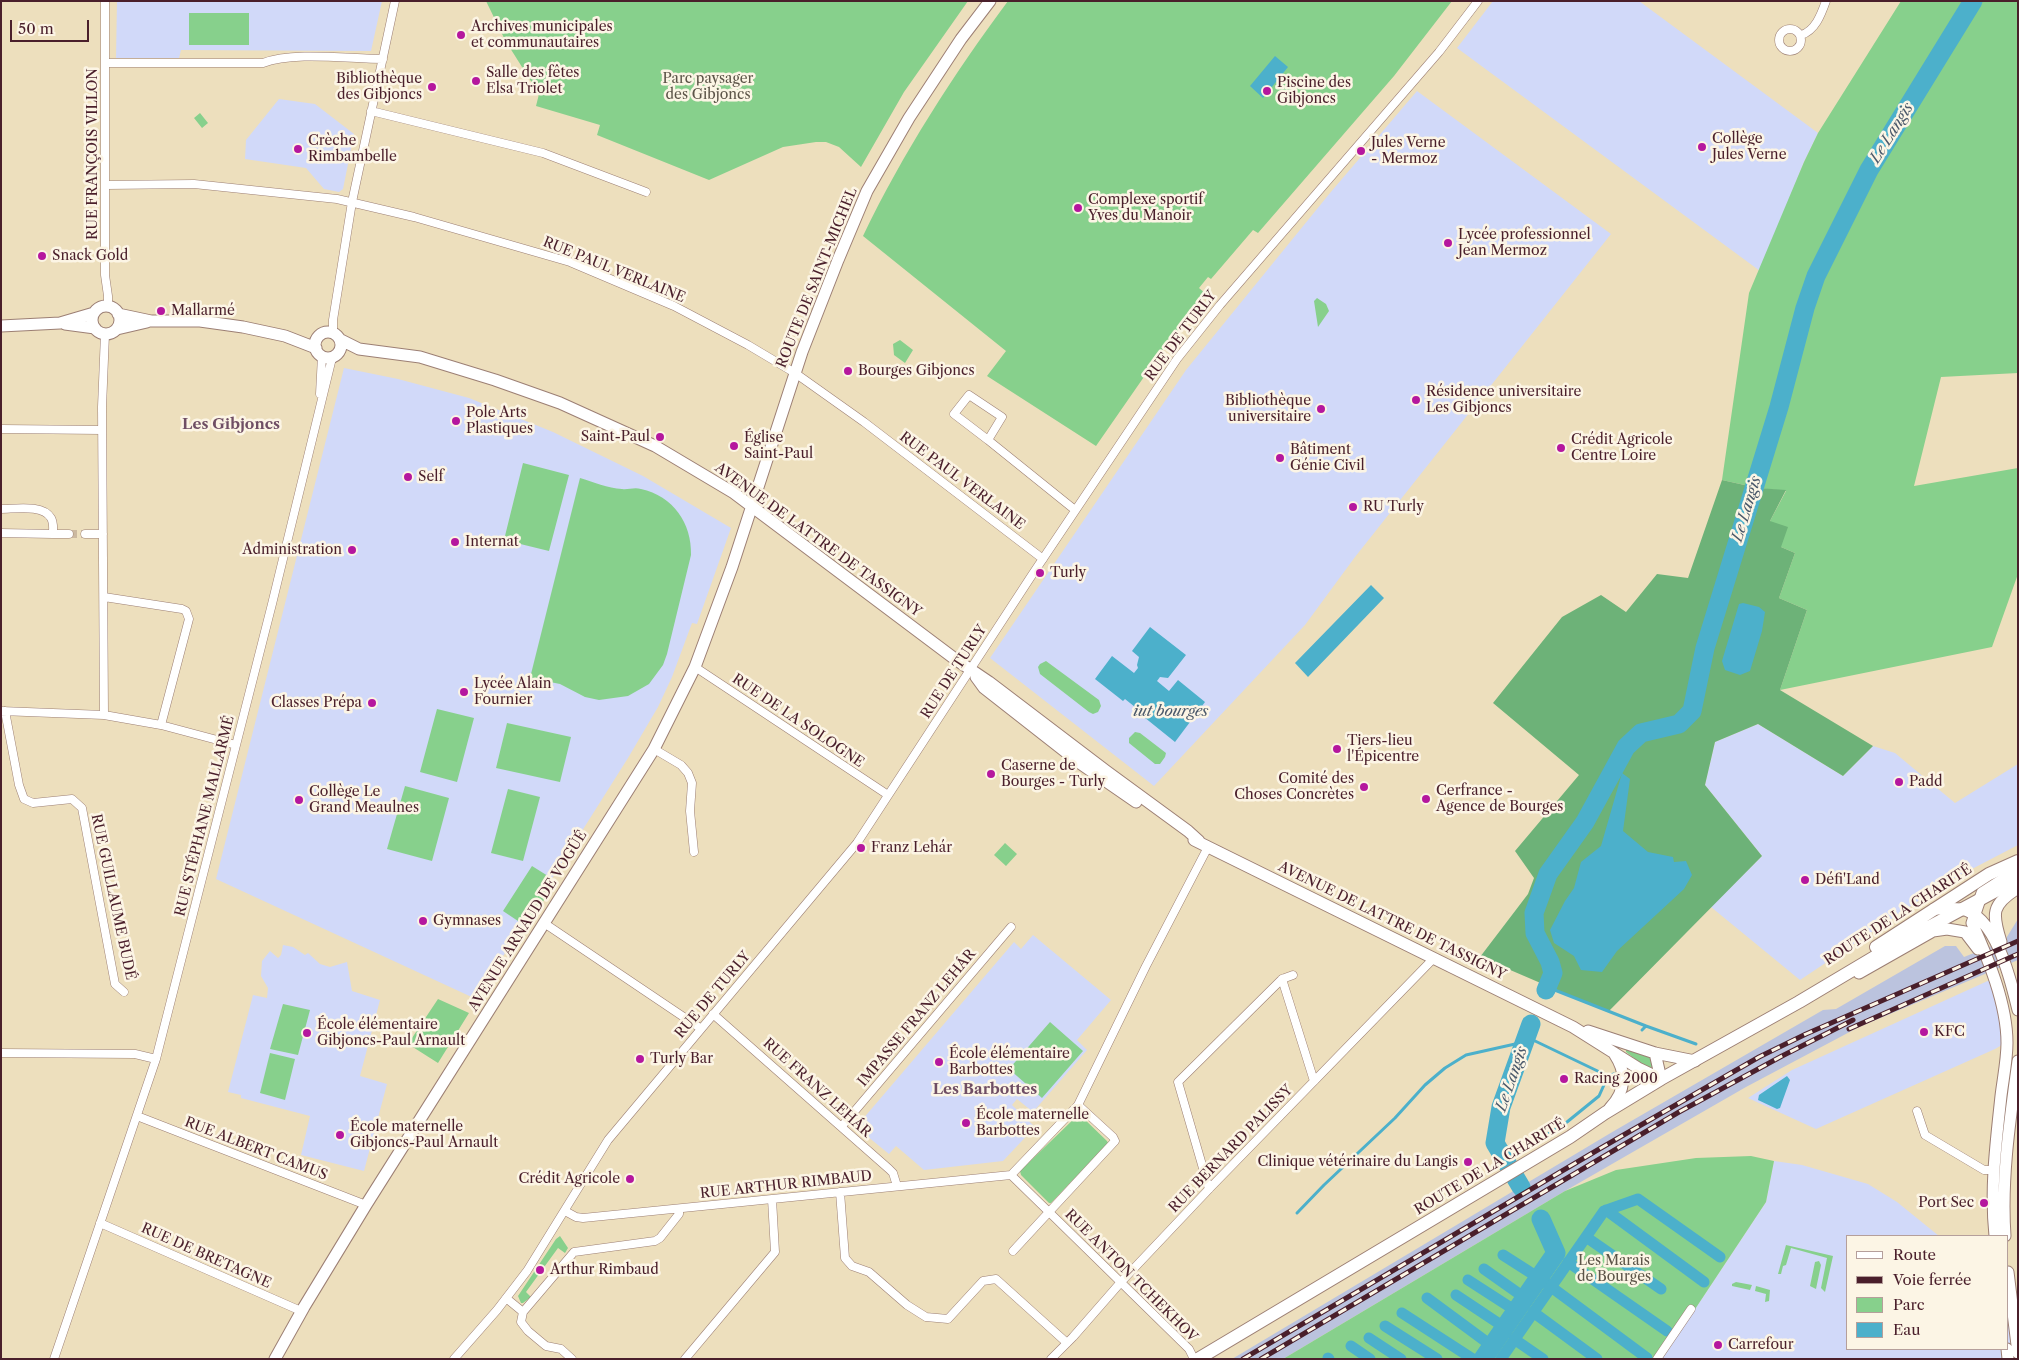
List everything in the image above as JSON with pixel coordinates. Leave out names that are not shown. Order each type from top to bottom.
[{"type":"main road","name":"ROUTE DE SAINT-MICHEL","points":[[751,506],[794,373],[867,191],[909,118],[961,39],[990,1]]},
{"type":"main road","points":[[1,326],[60,323],[94,313],[100,308],[108,307],[118,314],[120,322],[117,329],[109,334],[60,323]]},
{"type":"main road","points":[[94,313],[92,322],[100,331]]},
{"type":"main road","name":"AVENUE DE LATTRE DE TASSIGNY","points":[[118,314],[151,321]]},
{"type":"main road","name":"AVENUE DE LATTRE DE TASSIGNY","points":[[117,329],[151,321],[200,320],[285,336],[327,353],[359,348]]},
{"type":"main road","points":[[327,353],[331,335]]},
{"type":"main road","points":[[327,353],[316,340],[331,335]]},
{"type":"main road","name":"AVENUE DE LATTRE DE TASSIGNY","points":[[285,336],[331,335],[359,348],[420,358],[495,380],[560,403],[656,446],[734,493],[970,670],[990,682],[1106,771],[1188,830],[1204,844],[1432,959],[1573,1027],[1638,1068],[1661,1079]]},
{"type":"main road","name":"AVENUE ARNAUD DE VOGÜÉ","points":[[275,1359],[301,1311],[366,1205],[654,750],[694,667],[732,567],[751,506]]},
{"type":"main road","name":"ROUTE DE LA CHARITÉ","points":[[1799,1002],[1823,981],[1934,909],[1989,874],[2018,861]]},
{"type":"main road","points":[[1994,1235],[1992,1170],[2007,1042],[2000,998],[1987,956],[1972,923],[1982,893],[2018,870]]},
{"type":"main road","name":"ROUTE DE LA CHARITÉ","points":[[1198,1359],[1524,1165],[1661,1079],[1799,1002],[1888,949],[2018,879]]},
{"type":"main road","points":[[2018,888],[2002,898],[1996,908],[1995,917],[2012,973],[2018,1009]]},
{"type":"main road","points":[[1934,909],[1963,909],[1987,925],[2012,982],[2018,1009]]},
{"type":"main road","points":[[1799,1002],[1824,992],[1933,931],[1947,929],[1965,932],[1976,944],[2000,998]]},
{"type":"main road","name":"AVENUE DE LATTRE DE TASSIGNY","points":[[1573,1027],[1655,1052],[1695,1061]]},
{"type":"main road","points":[[1605,1113],[1620,1096],[1624,1081],[1622,1064],[1613,1051]]},
{"type":"main road","points":[[1655,1052],[1661,1079]]},
{"type":"main road","points":[[2005,1235],[2003,1204],[2008,1132],[2018,1061]]},
{"type":"main road","points":[[2009,1280],[2018,1353]]},
{"type":"street","name":"RUE FRANÇOIS VILLON","points":[[105,1],[105,275],[108,307]]},
{"type":"street","points":[[331,335],[352,202],[396,1]]},
{"type":"street","name":"RUE DE TURLY","points":[[454,1359],[506,1298],[539,1252],[608,1140],[700,1028],[855,846],[1075,510],[1177,360],[1220,305],[1439,52],[1478,1]]},
{"type":"street","points":[[1801,35],[1808,33],[1815,25],[1826,1]]},
{"type":"street","points":[[105,64],[263,63],[276,58],[292,57],[383,59]]},
{"type":"street","points":[[371,110],[543,153],[646,192]]},
{"type":"street","name":"RUE PAUL VERLAINE","points":[[106,185],[194,184],[304,194],[352,202],[414,217],[570,262],[674,306],[748,345],[794,373],[864,422],[1043,559]]},
{"type":"street","points":[[100,331],[104,714]]},
{"type":"street","name":"RUE STÉPHANE MALLARMÉ","points":[[54,1359],[156,1059],[319,412],[327,353]]},
{"type":"street","points":[[988,440],[1002,417],[969,394],[954,414],[1075,510]]},
{"type":"street","points":[[1,429],[102,430]]},
{"type":"street","points":[[1,509],[40,510],[53,521],[52,534]]},
{"type":"street","points":[[1,533],[69,534]]},
{"type":"street","points":[[85,534],[103,534]]},
{"type":"street","points":[[104,597],[182,609],[188,615],[189,619],[161,725]]},
{"type":"street","name":"RUE DE LA SOLOGNE","points":[[694,667],[888,795]]},
{"type":"street","points":[[3,711],[104,714],[161,725],[236,745]]},
{"type":"street","name":"RUE GUILLAUME BUDÉ","points":[[3,711],[19,785],[24,799],[33,802],[72,799],[82,808],[116,984],[124,992]]},
{"type":"street","points":[[654,750],[680,765],[688,773],[692,784],[690,811],[694,852]]},
{"type":"street","points":[[1011,1175],[1078,1106],[1204,844]]},
{"type":"street","points":[[544,923],[700,1028]]},
{"type":"street","name":"IMPASSE FRANZ LEHÁR","points":[[842,1126],[1011,927]]},
{"type":"street","name":"RUE BERNARD PALISSY","points":[[1051,1359],[1209,1189],[1432,959]]},
{"type":"street","points":[[1209,1189],[1178,1082],[1282,979],[1293,975]]},
{"type":"street","points":[[1282,979],[1314,1081]]},
{"type":"street","name":"RUE FRANZ LEHÁR","points":[[713,1014],[889,1169],[893,1173],[897,1186]]},
{"type":"street","points":[[1,1053],[135,1054],[156,1059]]},
{"type":"street","points":[[1013,1251],[1115,1141],[1113,1137],[1078,1106]]},
{"type":"street","points":[[1918,1111],[1926,1135],[1984,1170],[1992,1170]]},
{"type":"street","name":"RUE ALBERT CAMUS","points":[[137,1116],[366,1205]]},
{"type":"street","name":"RUE ARTHUR RIMBAUD","points":[[565,1211],[576,1217],[583,1218],[679,1210],[1011,1175]]},
{"type":"street","name":"RUE ANTON TCHEKHOV","points":[[1011,1175],[1189,1349],[1194,1359]]},
{"type":"street","points":[[840,1192],[844,1258],[852,1266],[869,1272],[907,1305],[926,1317],[948,1319],[983,1281],[996,1279],[1067,1343]]},
{"type":"street","points":[[686,1359],[775,1252],[772,1199]]},
{"type":"street","points":[[572,1359],[561,1348],[546,1346],[528,1331],[521,1322],[522,1312],[574,1252],[656,1241],[679,1214],[679,1210]]},
{"type":"street","name":"RUE DE BRETAGNE","points":[[100,1223],[301,1311]]},
{"type":"street","points":[[506,1298],[522,1312]]},
{"type":"street","points":[[1657,1359],[1690,1309]]},
{"type":"shaded area","points":[[117,1],[382,1],[371,51],[181,50],[179,58],[116,58]]},
{"type":"shaded area","name":"Collège Jules Verne","points":[[1493,1],[1639,1],[1818,133],[1804,162],[1760,271],[1457,48]]},
{"type":"shaded area","points":[[1417,91],[1611,234],[1355,557],[1305,625],[1154,786],[990,658],[1186,370],[1330,193]]},
{"type":"shaded area","name":"Crèche Rimbambelle","points":[[279,99],[315,104],[354,134],[343,189],[339,192],[324,189],[306,168],[245,159],[246,140]]},
{"type":"shaded area","name":"Lycée Alain Fournier","points":[[344,368],[398,379],[469,398],[553,432],[643,476],[731,528],[697,624],[692,623],[672,677],[658,707],[628,758],[476,999],[216,879]]},
{"type":"shaded area","points":[[1758,724],[1843,776],[1873,746],[1895,753],[1955,803],[2018,764],[2018,845],[1947,882],[1800,980],[1711,907],[1762,856],[1705,785],[1715,742]]},
{"type":"shaded area","points":[[2018,919],[2018,960],[1859,1027],[1746,1087],[1565,1191],[1283,1359],[1232,1359],[1614,1131],[1823,1010],[1836,1009],[1945,946],[1956,946],[1964,957],[2004,941],[2007,947],[2005,940]]},
{"type":"shaded area","points":[[1033,935],[1111,1000],[1077,1040],[1087,1050],[1033,1112],[1017,1099],[1012,1105],[1035,1127],[1003,1161],[924,1170],[896,1146],[889,1154],[856,1127],[1014,942],[1021,949]]},
{"type":"shaded area","name":"École élémentaire Gibjoncs-Paul Arnault","points":[[283,945],[293,947],[305,955],[308,953],[320,964],[330,967],[347,962],[352,991],[380,1000],[360,1076],[387,1084],[364,1171],[301,1155],[310,1116],[241,1098],[241,1095],[228,1092],[253,995],[267,998],[268,988],[261,976],[262,961],[270,951],[278,958],[281,955]]},
{"type":"shaded area","points":[[1992,979],[2007,1042],[1995,1049],[1816,1129],[1748,1098],[1792,1070]]},
{"type":"shaded area","points":[[1774,1161],[1802,1165],[1868,1184],[1897,1202],[1938,1235],[1846,1235],[1846,1350],[2009,1350],[2009,1284],[2018,1294],[2018,1359],[1662,1359],[1766,1202]]},
{"type":"green space","name":"Parc paysager des Gibjoncs","points":[[486,1],[968,1],[904,92],[861,167],[839,147],[826,142],[816,142],[783,147],[709,180],[597,135],[600,125],[536,106],[539,94],[505,40]]},
{"type":"green space","name":"Complexe sportif Yves du Manoir","points":[[1008,1],[1452,1],[1394,76],[1258,233],[1253,230],[1211,279],[1208,277],[1199,288],[1206,294],[1164,348],[1096,446],[987,376],[1006,351],[863,236],[878,205],[930,115],[948,86]]},
{"type":"green space","points":[[1901,1],[2018,1],[2018,373],[1941,377],[1914,486],[2018,468],[2018,574],[1992,647],[1780,690],[1807,610],[1779,598],[1795,553],[1781,547],[1770,521],[1786,491],[1758,488],[1722,480],[1749,293],[1818,133]]},
{"type":"green space","points":[[189,13],[249,13],[249,45],[189,45]]},
{"type":"green space","points":[[200,113],[208,123],[202,128],[194,118]]},
{"type":"green space","points":[[1317,298],[1326,304],[1329,311],[1318,327],[1314,301]]},
{"type":"green space","points":[[900,340],[913,350],[905,363],[894,355],[893,344]]},
{"type":"green space","points":[[523,463],[569,475],[549,551],[504,540]]},
{"type":"green space","points":[[580,478],[611,487],[624,489],[638,488],[662,498],[678,513],[688,532],[691,555],[663,665],[649,684],[628,696],[599,700],[585,697],[560,684],[530,678]]},
{"type":"green space","points":[[1722,480],[1758,488],[1786,490],[1770,521],[1788,527],[1781,547],[1795,553],[1779,598],[1807,610],[1780,690],[1873,746],[1843,776],[1758,724],[1715,742],[1705,785],[1762,856],[1608,1012],[1480,957],[1528,894],[1534,878],[1515,851],[1579,775],[1493,703],[1562,617],[1601,595],[1626,612],[1657,574],[1688,578]]},
{"type":"green space","points":[[1046,661],[1099,700],[1101,706],[1098,712],[1093,714],[1089,712],[1040,674],[1038,667]]},
{"type":"green space","points":[[437,709],[474,718],[457,782],[420,772]]},
{"type":"green space","points":[[507,723],[571,737],[560,782],[496,768]]},
{"type":"green space","points":[[1135,732],[1140,733],[1166,753],[1160,764],[1155,764],[1129,743],[1129,738]]},
{"type":"green space","points":[[405,786],[449,798],[432,861],[387,849]]},
{"type":"green space","points":[[508,789],[540,797],[523,861],[491,853]]},
{"type":"green space","points":[[1005,843],[1017,854],[1006,866],[994,855]]},
{"type":"green space","points":[[532,866],[556,881],[527,927],[503,911]]},
{"type":"green space","points":[[438,999],[469,1013],[438,1063],[408,1044]]},
{"type":"green space","points":[[283,1004],[310,1010],[298,1055],[270,1049]]},
{"type":"green space","points":[[1050,1022],[1083,1051],[1042,1098],[1009,1069]]},
{"type":"green space","points":[[1626,1049],[1647,1055],[1652,1061],[1653,1066],[1650,1069],[1647,1068],[1626,1052]]},
{"type":"green space","points":[[270,1053],[295,1059],[285,1100],[260,1093]]},
{"type":"green space","points":[[1079,1114],[1108,1143],[1049,1203],[1021,1175],[1020,1171]]},
{"type":"green space","name":"Les Marais de Bourges","points":[[1751,1156],[1774,1161],[1766,1202],[1662,1359],[1283,1359],[1565,1191],[1616,1170],[1696,1158]]},
{"type":"green space","points":[[560,1236],[568,1248],[565,1253],[558,1248],[526,1292],[531,1297],[521,1303],[518,1296],[556,1239]]},
{"type":"green space","points":[[1786,1245],[1833,1256],[1825,1292],[1821,1288],[1827,1258],[1791,1248],[1786,1265],[1783,1266],[1781,1274],[1778,1274]]},
{"type":"green space","points":[[1819,1261],[1821,1265],[1816,1289],[1810,1286],[1815,1262]]},
{"type":"green space","points":[[1736,1282],[1752,1285],[1750,1290],[1732,1286]]},
{"type":"green space","points":[[1756,1286],[1770,1290],[1769,1301],[1765,1302],[1766,1294],[1755,1291]]},
{"type":"water","points":[[1275,56],[1288,67],[1263,98],[1250,86]]},
{"type":"water","points":[[1371,585],[1384,598],[1308,677],[1295,663]]},
{"type":"water","points":[[1743,603],[1759,607],[1765,612],[1762,631],[1750,671],[1740,675],[1725,670],[1722,661],[1739,604]]},
{"type":"water","name":"iut bourges","points":[[1150,627],[1186,655],[1168,678],[1160,677],[1157,681],[1169,691],[1178,680],[1205,702],[1175,742],[1125,699],[1123,701],[1095,679],[1112,656],[1134,673],[1138,668],[1139,657],[1132,651]]},
{"type":"water","points":[[1622,773],[1630,779],[1623,831],[1648,852],[1673,857],[1674,862],[1686,861],[1692,875],[1684,889],[1617,951],[1602,972],[1581,970],[1574,956],[1554,943],[1550,930],[1574,888],[1581,862],[1601,846]]},
{"type":"water","points":[[1787,1076],[1790,1080],[1780,1108],[1777,1109],[1758,1100],[1759,1095]]},
{"type":"waterway","name":"Le Langis","points":[[1546,990],[1553,973],[1550,962],[1535,933],[1534,913],[1548,874],[1585,822],[1626,747],[1641,733],[1679,724],[1692,711],[1705,648],[1779,407],[1805,308],[1816,276],[1869,170],[1973,1]]},
{"type":"waterway","points":[[1547,987],[1646,1026],[1642,1030]]},
{"type":"waterway","name":"Le Langis","points":[[1521,1187],[1495,1143],[1501,1107],[1531,1024]]},
{"type":"waterway","points":[[1646,1026],[1696,1044]]},
{"type":"waterway","points":[[1297,1213],[1395,1118],[1425,1085],[1445,1068],[1466,1055],[1533,1040],[1608,1076]]},
{"type":"waterway","points":[[1505,1161],[1567,1122],[1599,1096],[1608,1076],[1614,1074]]},
{"type":"waterway","points":[[1501,1359],[1604,1211],[1638,1199],[1720,1257]]},
{"type":"waterway","points":[[1606,1210],[1704,1282]]},
{"type":"waterway","name":"Le Langis","points":[[1483,1359],[1556,1253],[1541,1219]]},
{"type":"waterway","points":[[1586,1237],[1661,1289]]},
{"type":"waterway","points":[[1503,1255],[1539,1278],[1647,1358]]},
{"type":"waterway","points":[[1568,1262],[1667,1331]]},
{"type":"waterway","points":[[1484,1269],[1525,1298]]},
{"type":"waterway","points":[[1468,1280],[1516,1311]]},
{"type":"waterway","points":[[1456,1295],[1504,1327]]},
{"type":"waterway","points":[[1427,1298],[1492,1346]]},
{"type":"waterway","points":[[1533,1312],[1597,1359]]},
{"type":"waterway","points":[[1402,1313],[1473,1359]]},
{"type":"waterway","points":[[1385,1326],[1437,1359]]},
{"type":"waterway","points":[[1369,1338],[1401,1359]]},
{"type":"waterway","points":[[1514,1339],[1543,1359]]},
{"type":"waterway","points":[[1351,1346],[1370,1359]]},
{"type":"tunnel","points":[[69,534],[85,534]]},
{"type":"railway","points":[[1243,1359],[1759,1057],[1806,1034],[2018,941]]},
{"type":"railway","points":[[1849,1029],[2018,954]]},
{"type":"railway","points":[[1261,1359],[1679,1112],[1853,1020]]},
{"type":"place","name":"Archives municipales et communautaires","points":[[461,35]]},
{"type":"place","name":"Salle des fêtes Elsa Triolet","points":[[476,81]]},
{"type":"place","name":"Bibliothèque des Gibjoncs","points":[[432,87]]},
{"type":"place","name":"Piscine des Gibjoncs","points":[[1267,91]]},
{"type":"place","name":"Collège Jules Verne","points":[[1702,147]]},
{"type":"place","name":"Crèche Rimbambelle","points":[[298,149]]},
{"type":"place","name":"Jules Verne - Mermoz","points":[[1361,151]]},
{"type":"place","name":"Complexe sportif Yves du Manoir","points":[[1078,208]]},
{"type":"place","name":"Lycée professionnel Jean Mermoz","points":[[1448,243]]},
{"type":"place","name":"Snack Gold","points":[[42,256]]},
{"type":"place","name":"Mallarmé","points":[[161,311]]},
{"type":"place","name":"Bourges Gibjoncs","points":[[848,371]]},
{"type":"place","name":"Résidence universitaire Les Gibjoncs","points":[[1416,400]]},
{"type":"place","name":"Bibliothèque universitaire","points":[[1321,409]]},
{"type":"place","name":"Pole Arts Plastiques","points":[[456,421]]},
{"type":"place","name":"Saint-Paul","points":[[660,437]]},
{"type":"place","name":"Église Saint-Paul","points":[[734,446]]},
{"type":"place","name":"Crédit Agricole Centre Loire","points":[[1561,448]]},
{"type":"place","name":"Bâtiment Génie Civil","points":[[1280,458]]},
{"type":"place","name":"Self","points":[[408,477]]},
{"type":"place","name":"RU Turly","points":[[1353,507]]},
{"type":"place","name":"Internat","points":[[455,542]]},
{"type":"place","name":"Administration","points":[[352,550]]},
{"type":"place","name":"Turly","points":[[1040,573]]},
{"type":"place","name":"Lycée Alain Fournier","points":[[464,692]]},
{"type":"place","name":"Classes Prépa","points":[[372,703]]},
{"type":"place","name":"Tiers-lieu l'Épicentre","points":[[1337,749]]},
{"type":"place","name":"Caserne de Bourges - Turly","points":[[991,774]]},
{"type":"place","name":"Padd","points":[[1899,782]]},
{"type":"place","name":"Comité des Choses Concrètes","points":[[1364,787]]},
{"type":"place","name":"Cerfrance - Agence de Bourges","points":[[1426,799]]},
{"type":"place","name":"Collège Le Grand Meaulnes","points":[[299,800]]},
{"type":"place","name":"Franz Lehár","points":[[861,848]]},
{"type":"place","name":"Défi'Land","points":[[1805,880]]},
{"type":"place","name":"Gymnases","points":[[423,921]]},
{"type":"place","name":"KFC","points":[[1924,1032]]},
{"type":"place","name":"École élémentaire Gibjoncs-Paul Arnault","points":[[307,1033]]},
{"type":"place","name":"Turly Bar","points":[[640,1059]]},
{"type":"place","name":"École élémentaire Barbottes","points":[[939,1062]]},
{"type":"place","name":"Racing 2000","points":[[1564,1079]]},
{"type":"place","name":"École maternelle Barbottes","points":[[966,1123]]},
{"type":"place","name":"École maternelle Gibjoncs-Paul Arnault","points":[[340,1135]]},
{"type":"place","name":"Clinique vétérinaire du Langis","points":[[1468,1162]]},
{"type":"place","name":"Crédit Agricole","points":[[630,1179]]},
{"type":"place","name":"Port Sec","points":[[1984,1203]]},
{"type":"place","name":"Arthur Rimbaud","points":[[540,1270]]},
{"type":"place","name":"Carrefour","points":[[1718,1345]]},
{"type":"district","name":"Les Gibjoncs","points":[[231,425]]},
{"type":"district","name":"Les Barbottes","points":[[985,1090]]}]
